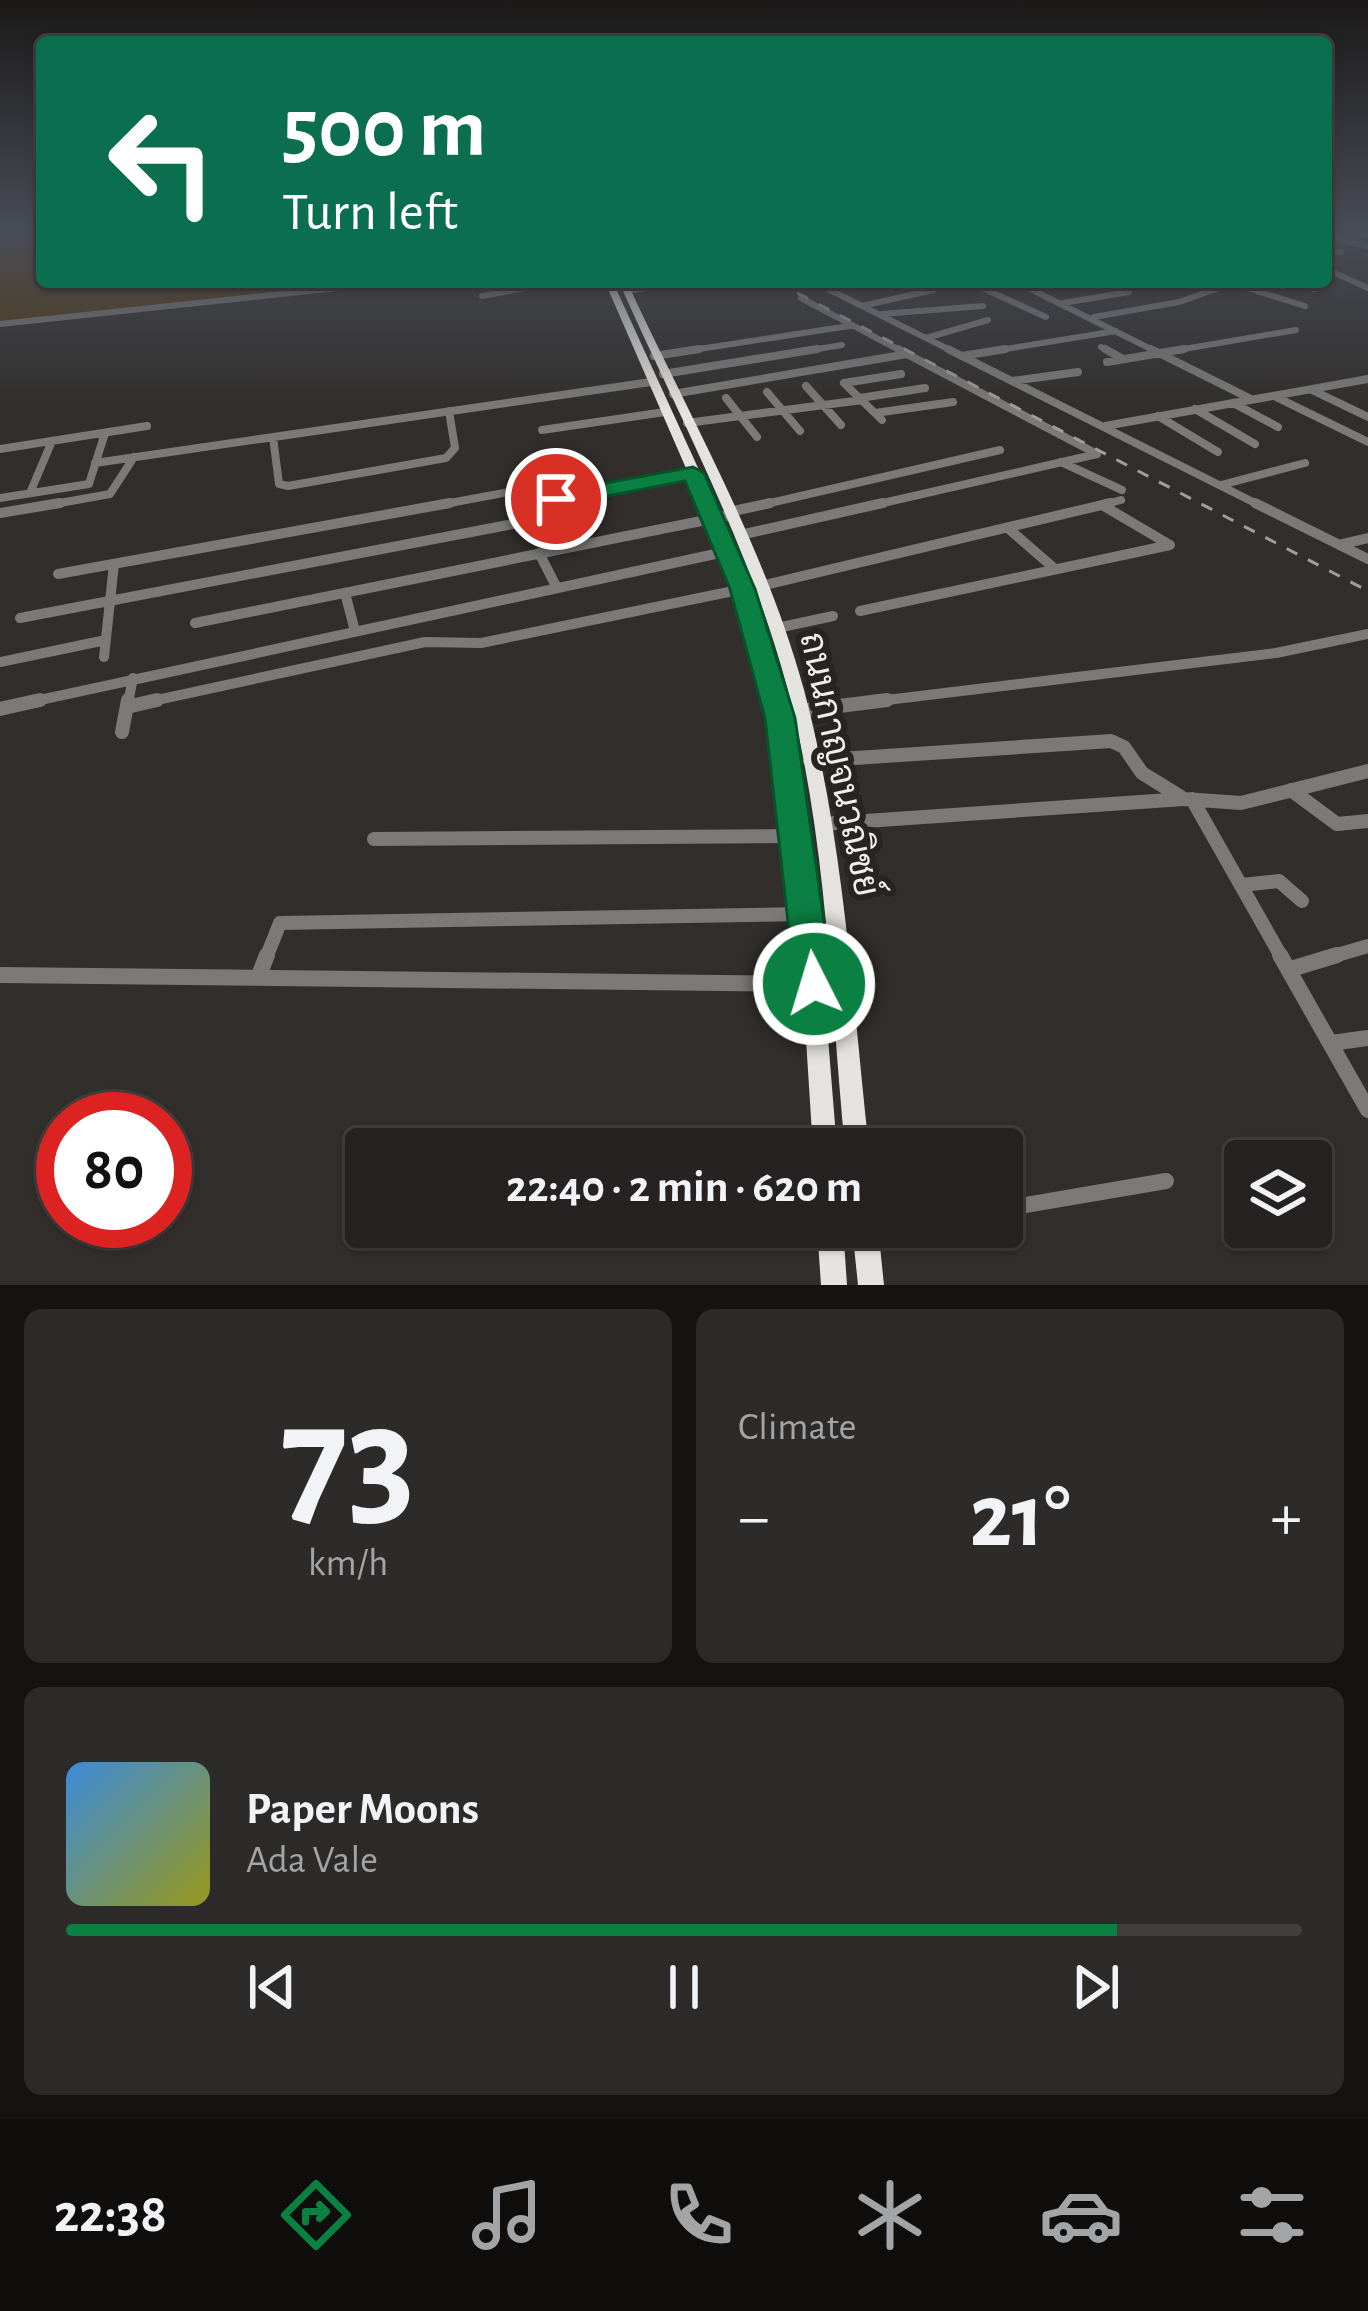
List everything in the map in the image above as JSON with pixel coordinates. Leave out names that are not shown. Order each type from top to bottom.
[{"type":"highway","name":"ถนนกาญจนวณิชย์","points":[[613,291],[657,378],[673,394],[688,423],[752,588],[780,718],[808,914],[823,1128]]},
{"type":"highway","name":"ถนนกาญจนวณิชย์","points":[[627,291],[655,356],[665,412],[693,473],[725,515]]},
{"type":"highway","name":"ถนนกาญจนวณิชย์","points":[[752,588],[777,628],[800,711],[822,824],[836,907],[854,1128]]},
{"type":"highway","points":[[820,1083],[849,1083]]},
{"type":"highway","points":[[831,1248],[834,1285]]},
{"type":"highway","points":[[871,1285],[872,1248]]},
{"type":"street","points":[[0,324],[310,291]]},
{"type":"street","points":[[482,296],[509,291]]},
{"type":"street","points":[[832,291],[1368,559]]},
{"type":"street","points":[[862,306],[929,291]]},
{"type":"street","points":[[989,291],[1046,317]]},
{"type":"street","points":[[1035,291],[1251,399]]},
{"type":"street","points":[[1093,317],[1179,302],[1210,291]]},
{"type":"street","points":[[1259,291],[1305,306]]},
{"type":"street","points":[[1063,303],[1129,292]]},
{"type":"street","points":[[1016,303],[1048,297]]},
{"type":"street","points":[[0,709],[557,587],[881,503],[1097,454],[801,298]]},
{"type":"street","points":[[879,314],[983,306]]},
{"type":"street","points":[[926,338],[988,320]]},
{"type":"street","points":[[655,356],[852,325]]},
{"type":"street","points":[[962,356],[1119,330]]},
{"type":"street","points":[[1107,362],[1296,330]]},
{"type":"street","points":[[95,463],[449,411],[842,345]]},
{"type":"street","points":[[1101,347],[1123,359]]},
{"type":"street","points":[[673,394],[907,354]]},
{"type":"street","points":[[1012,381],[1078,372]]},
{"type":"street","points":[[902,374],[844,382],[878,416],[953,402]]},
{"type":"street","points":[[1102,426],[1368,379]]},
{"type":"street","points":[[806,386],[841,425]]},
{"type":"street","points":[[688,423],[925,388]]},
{"type":"street","points":[[1309,388],[1368,418]]},
{"type":"street","points":[[766,392],[800,431]]},
{"type":"street","points":[[1271,395],[1368,442]]},
{"type":"street","points":[[726,398],[757,437]]},
{"type":"street","points":[[1232,403],[1278,428]]},
{"type":"street","points":[[1195,409],[1255,444]]},
{"type":"street","points":[[273,437],[279,484],[285,486],[446,458],[455,448],[449,411]]},
{"type":"street","points":[[542,430],[665,412]]},
{"type":"street","points":[[1158,416],[1218,452]]},
{"type":"street","points":[[0,449],[147,426]]},
{"type":"street","points":[[0,498],[89,484],[105,433]]},
{"type":"street","points":[[29,494],[52,441]]},
{"type":"street","points":[[195,623],[725,515],[1000,450]]},
{"type":"street","points":[[0,513],[110,494],[134,457]]},
{"type":"street","points":[[127,707],[425,642],[481,643],[752,588],[1009,529],[1102,505],[1122,495],[1061,462]]},
{"type":"street","points":[[1219,485],[1305,463]]},
{"type":"street","points":[[521,506],[693,473]]},
{"type":"street","points":[[859,483],[881,503]]},
{"type":"street","points":[[20,618],[529,521],[514,491],[58,574]]},
{"type":"street","points":[[860,611],[1170,545],[1102,505]]},
{"type":"street","points":[[1009,529],[1055,569]]},
{"type":"street","points":[[1339,544],[1368,538]]},
{"type":"street","points":[[539,554],[557,587]]},
{"type":"street","points":[[104,658],[114,564]]},
{"type":"street","points":[[345,593],[355,631]]},
{"type":"street","points":[[777,628],[833,616]]},
{"type":"street","points":[[800,711],[1276,653],[1368,634]]},
{"type":"street","points":[[0,662],[106,640]]},
{"type":"street","points":[[122,732],[133,678]]},
{"type":"street","points":[[810,761],[1111,741],[1124,747],[1142,773],[1188,799],[1292,969],[1368,1110]]},
{"type":"street","points":[[822,824],[1188,799],[1240,802],[1368,771]]},
{"type":"street","points":[[1291,790],[1333,822],[1347,826],[1368,821]]},
{"type":"street","points":[[374,839],[797,836]]},
{"type":"street","points":[[1242,885],[1279,880],[1303,901]]},
{"type":"street","points":[[258,978],[280,923],[808,914]]},
{"type":"street","points":[[1292,969],[1368,946]]},
{"type":"street","points":[[0,975],[814,984]]},
{"type":"street","points":[[1331,1043],[1368,1038]]},
{"type":"street","points":[[1023,1205],[1166,1181]]},
{"type":"shaded area","points":[[0,291],[301,291],[0,323]]},
{"type":"railway","points":[[793,291],[1368,591]]},
{"type":"route","points":[[556,499],[693,473],[742,589],[780,718],[814,984]]}]
